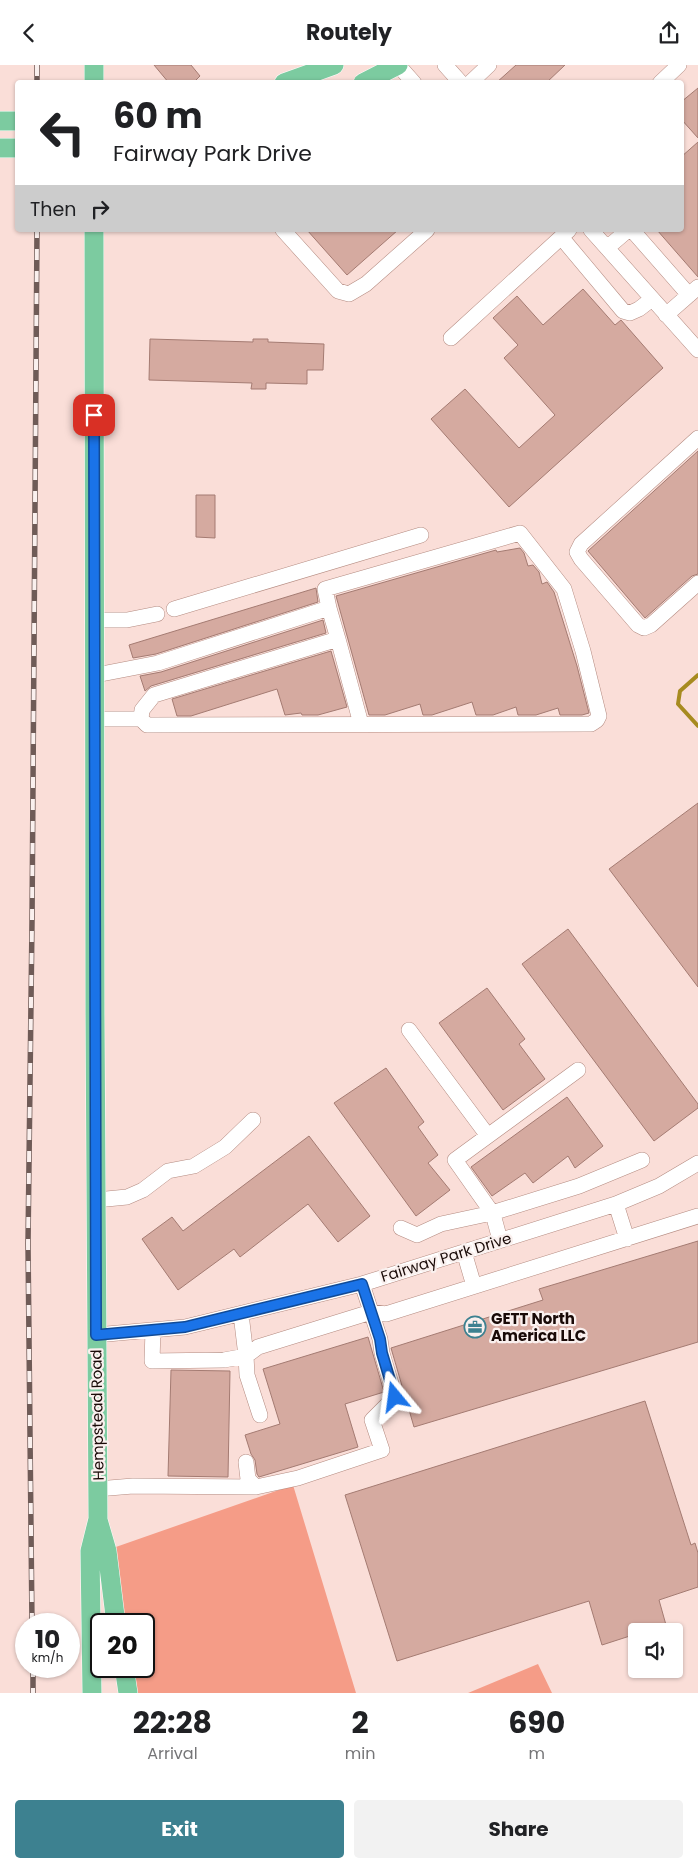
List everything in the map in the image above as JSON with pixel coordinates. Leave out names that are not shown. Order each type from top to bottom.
[{"type":"main road","points":[[94,65],[94,80]]},
{"type":"main road","points":[[289,80],[303,71],[334,65]]},
{"type":"main road","points":[[369,80],[398,65]]},
{"type":"main road","points":[[0,121],[15,121]]},
{"type":"main road","points":[[0,148],[15,148]]},
{"type":"main road","name":"Hempstead Road","points":[[94,232],[97,1489],[98,1519],[107,1551],[115,1613]]},
{"type":"main road","name":"Hempstead Road","points":[[92,1693],[90,1551],[98,1519]]},
{"type":"main road","points":[[126,1678],[128,1693]]},
{"type":"street","points":[[398,65],[411,80]]},
{"type":"street","points":[[446,65],[458,80]]},
{"type":"street","points":[[473,80],[489,65]]},
{"type":"street","points":[[663,80],[679,65]]},
{"type":"street","points":[[285,232],[338,291],[349,294],[366,284],[425,232]]},
{"type":"street","points":[[593,232],[666,315],[695,342]]},
{"type":"street","points":[[607,249],[626,232]]},
{"type":"street","points":[[634,232],[693,291],[666,315]]},
{"type":"street","points":[[451,338],[565,234],[623,311],[630,313],[652,299]]},
{"type":"street","points":[[698,438],[581,544],[577,552],[638,625],[644,628],[652,625],[698,583]]},
{"type":"street","points":[[96,719],[141,719],[147,725],[591,724],[597,721],[599,711],[584,651],[564,589],[520,533],[325,589],[361,724]]},
{"type":"street","points":[[174,609],[421,535]]},
{"type":"street","points":[[96,675],[158,663],[330,608]]},
{"type":"street","points":[[96,620],[127,620],[157,614]]},
{"type":"street","points":[[141,719],[142,710],[154,695],[338,639]]},
{"type":"street","points":[[408,1030],[488,1136]]},
{"type":"street","points":[[500,1241],[492,1213],[455,1160],[578,1070]]},
{"type":"street","points":[[96,1200],[128,1197],[143,1190],[168,1171],[194,1165],[225,1147],[253,1119]]},
{"type":"street","points":[[401,1228],[417,1235],[440,1224],[492,1213],[579,1186],[642,1160]]},
{"type":"street","name":"Fairway Park Drive","points":[[96,1335],[185,1327],[362,1284],[616,1204],[659,1186],[698,1163]]},
{"type":"street","points":[[616,1204],[627,1239]]},
{"type":"street","points":[[153,1330],[152,1361],[224,1361],[246,1356],[258,1347],[371,1312],[386,1314],[698,1217]]},
{"type":"street","points":[[464,1252],[474,1286]]},
{"type":"street","points":[[97,1489],[133,1486],[256,1487],[298,1478],[382,1450],[372,1420],[395,1397],[382,1353],[380,1339],[362,1284]]},
{"type":"street","points":[[241,1313],[247,1375],[260,1415]]},
{"type":"street","points":[[246,1462],[248,1479],[256,1487]]},
{"type":"shaded area","points":[[293,1485],[356,1693],[137,1693],[135,1678],[155,1678],[155,1613],[124,1613],[113,1548]]},
{"type":"shaded area","points":[[538,1664],[552,1693],[468,1693]]},
{"type":"building","points":[[154,65],[191,65],[200,76],[196,80],[166,80]]},
{"type":"building","points":[[516,65],[565,65],[549,80],[499,80]]},
{"type":"building","points":[[698,88],[698,138],[684,122],[684,100]]},
{"type":"building","points":[[698,142],[698,277],[659,232],[684,232],[684,154]]},
{"type":"building","points":[[309,232],[396,232],[347,275]]},
{"type":"building","points":[[583,289],[615,325],[621,320],[663,368],[509,507],[431,419],[465,389],[519,448],[555,415],[504,358],[518,345],[493,318],[517,296],[543,325]]},
{"type":"building","points":[[150,339],[253,342],[253,339],[268,339],[268,342],[324,344],[323,370],[307,370],[307,384],[266,383],[266,389],[251,389],[252,383],[149,380]]},
{"type":"building","points":[[698,451],[698,574],[692,576],[645,618],[588,551]]},
{"type":"building","points":[[196,495],[215,495],[215,538],[196,537]]},
{"type":"building","points":[[520,548],[524,553],[528,566],[533,565],[539,572],[542,584],[547,582],[554,592],[577,666],[589,713],[582,715],[560,715],[558,708],[536,715],[518,715],[516,707],[493,715],[476,715],[472,702],[432,715],[423,715],[420,704],[385,715],[369,715],[336,596],[496,550],[497,552]]},
{"type":"building","points":[[316,588],[318,602],[156,654],[133,658],[129,645]]},
{"type":"building","points":[[323,620],[326,633],[151,686],[145,691],[140,676],[161,672]]},
{"type":"building","points":[[331,651],[347,707],[318,715],[302,715],[301,713],[285,715],[277,689],[191,716],[177,716],[172,699]]},
{"type":"building","points":[[698,803],[698,987],[609,869]]},
{"type":"building","points":[[568,929],[698,1104],[698,1108],[654,1141],[522,964]]},
{"type":"building","points":[[487,988],[525,1039],[519,1044],[545,1079],[503,1110],[439,1023]]},
{"type":"building","points":[[386,1068],[424,1122],[418,1127],[438,1155],[428,1163],[450,1190],[416,1216],[334,1103]]},
{"type":"building","points":[[567,1097],[603,1146],[575,1168],[568,1156],[533,1183],[525,1173],[492,1196],[471,1167]]},
{"type":"building","points":[[309,1136],[370,1216],[338,1242],[308,1204],[240,1257],[234,1249],[178,1290],[142,1239],[172,1217],[183,1231]]},
{"type":"building","points":[[698,1241],[698,1342],[414,1427],[391,1348],[543,1300],[539,1289]]},
{"type":"building","points":[[368,1337],[384,1392],[345,1404],[358,1447],[259,1477],[255,1460],[245,1435],[280,1424],[263,1369]]},
{"type":"building","points":[[171,1370],[230,1371],[228,1477],[168,1476]]},
{"type":"building","points":[[645,1401],[691,1545],[695,1543],[698,1553],[698,1587],[659,1600],[665,1623],[628,1623],[628,1637],[602,1645],[589,1601],[397,1661],[345,1495]]},
{"type":"waterway","points":[[698,675],[680,691],[678,704],[698,726]]},
{"type":"railway","points":[[37,65],[37,80]]},
{"type":"railway","points":[[32,1613],[28,1244],[37,232]]},
{"type":"railway","points":[[33,1678],[33,1693]]},
{"type":"place","name":"GETT North America LLC","points":[[475,1327]]},
{"type":"route","points":[[94,415],[96,549],[96,1335],[185,1327],[362,1284],[380,1339],[382,1353],[395,1397]]}]
